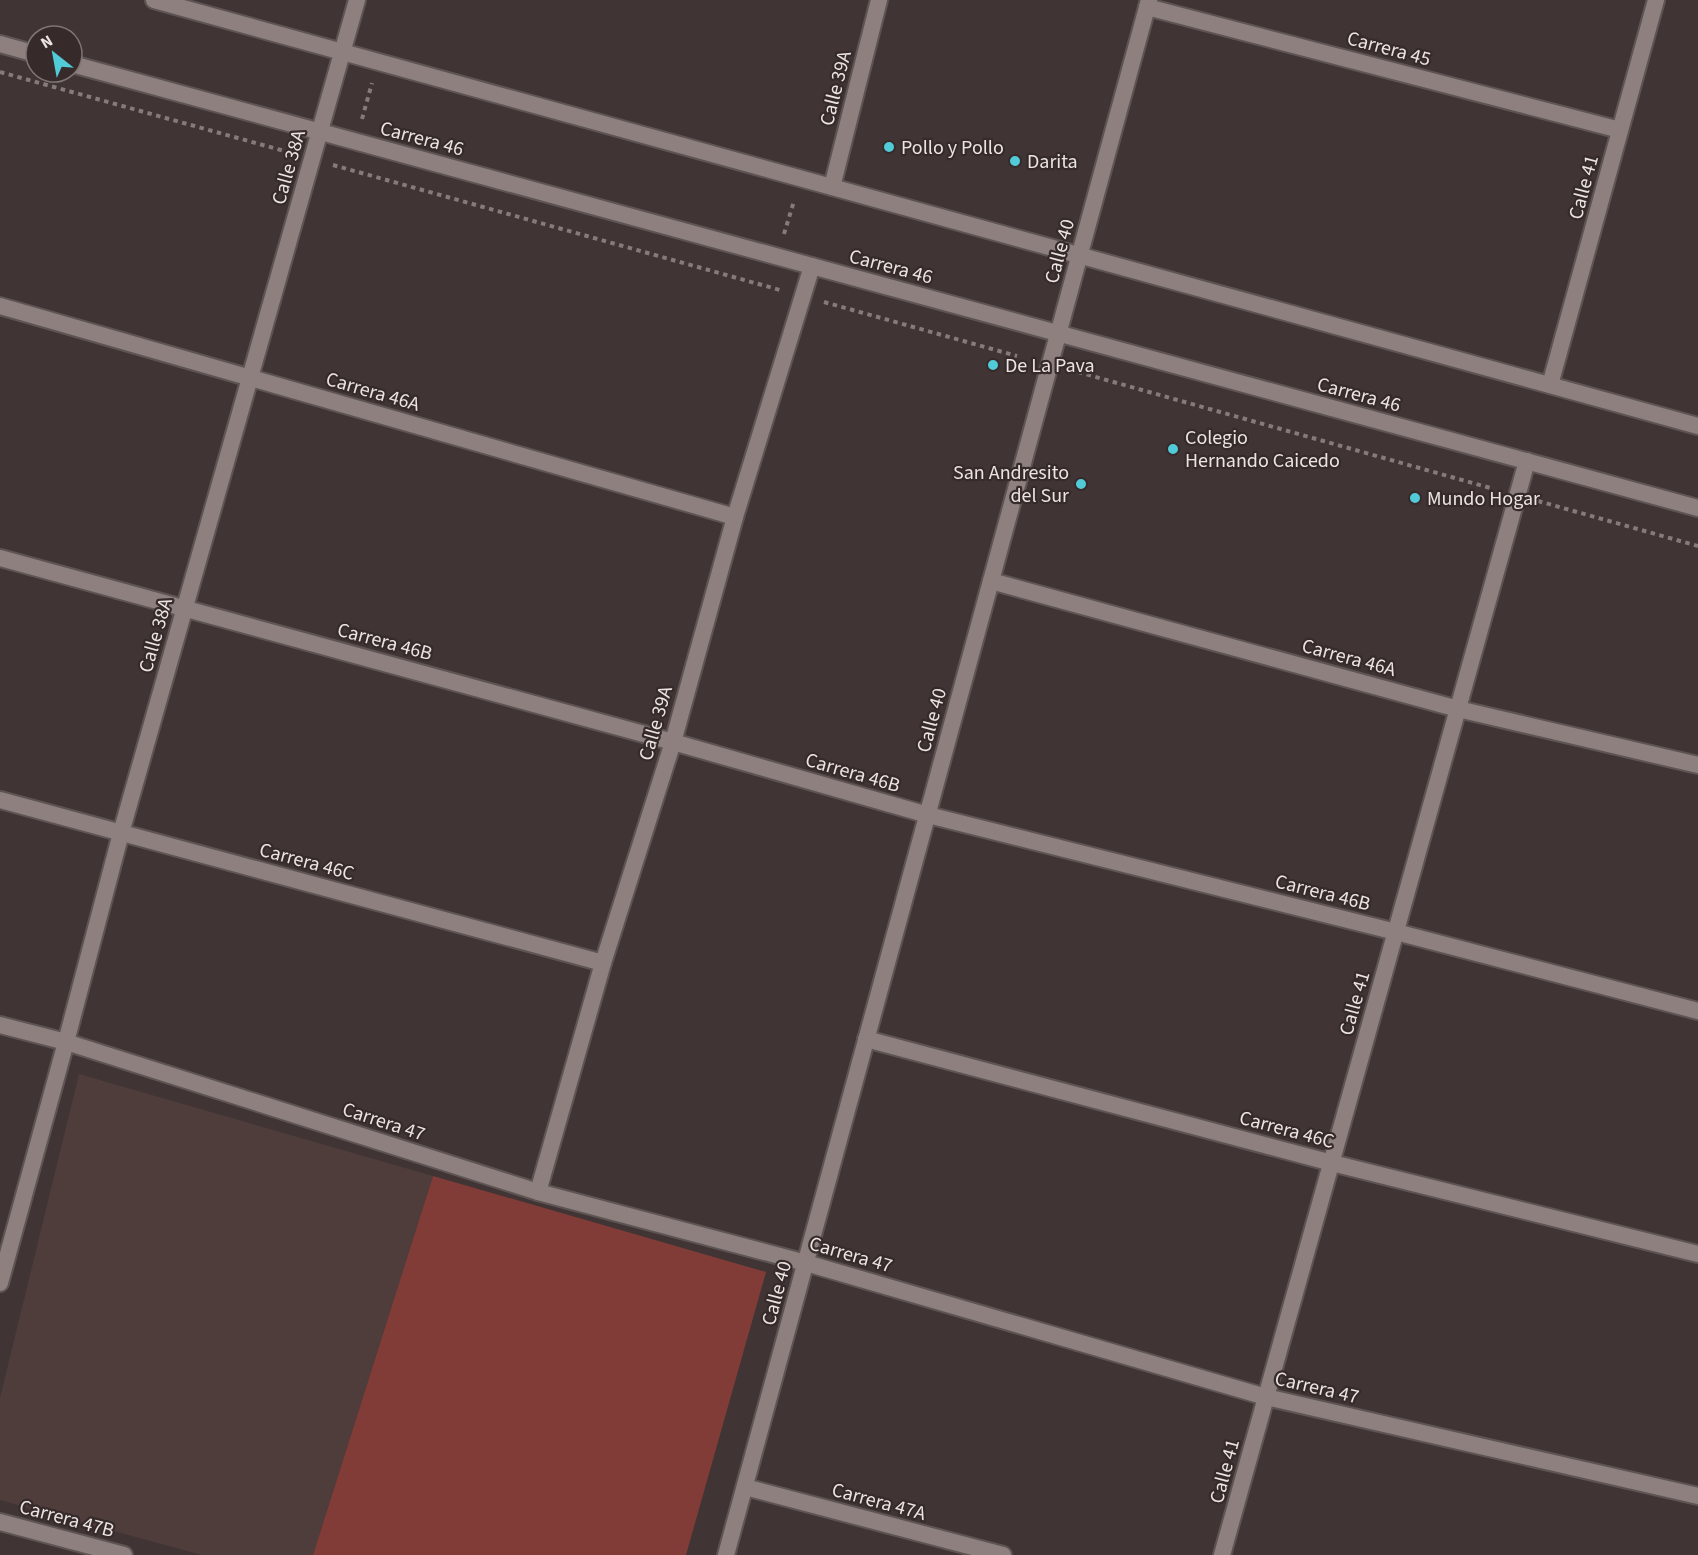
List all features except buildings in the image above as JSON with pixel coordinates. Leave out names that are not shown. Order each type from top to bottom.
[{"type":"street","points":[[154,0],[1698,426]]},
{"type":"street","name":"Calle 38A","points":[[1,1274],[184,607],[357,0]]},
{"type":"street","name":"Calle 39A","points":[[832,187],[879,0]]},
{"type":"street","name":"Calle 41","points":[[1550,385],[1656,0]]},
{"type":"street","name":"Carrera 45","points":[[1148,4],[1620,130]]},
{"type":"street","name":"Calle 40","points":[[726,1555],[1148,4]]},
{"type":"street","points":[[0,44],[24,51]]},
{"type":"street","name":"Carrera 46","points":[[84,67],[1698,508]]},
{"type":"street","name":"Calle 39A","points":[[538,1192],[603,963],[673,742],[735,517],[812,266]]},
{"type":"street","name":"Carrera 46A","points":[[0,306],[735,517]]},
{"type":"street","name":"Calle 41","points":[[1222,1555],[1527,461]]},
{"type":"street","name":"Carrera 46B","points":[[0,558],[673,742],[928,815],[1396,932],[1698,1011]]},
{"type":"street","name":"Carrera 46A","points":[[991,581],[1458,709],[1698,765]]},
{"type":"street","name":"Carrera 46C","points":[[0,800],[603,963]]},
{"type":"street","name":"Carrera 47","points":[[0,1025],[66,1042],[538,1192],[806,1263],[1266,1397],[1698,1496]]},
{"type":"street","name":"Carrera 46C","points":[[866,1039],[1332,1163],[1698,1254]]},
{"type":"street","name":"Carrera 47A","points":[[745,1487],[1003,1555]]},
{"type":"street","name":"Carrera 47B","points":[[0,1522],[124,1555]]},
{"type":"path","points":[[348,169],[378,62]]},
{"type":"path","points":[[0,72],[1017,356]]},
{"type":"path","points":[[769,286],[800,178]]},
{"type":"path","points":[[1078,372],[1698,546]]},
{"type":"shaded area","points":[[79,1074],[433,1176],[313,1555],[202,1555],[0,1500],[0,1398]]},
{"type":"shaded area","points":[[433,1176],[766,1272],[686,1555],[313,1555]]},
{"type":"place","name":"Pollo y Pollo","points":[[889,147]]},
{"type":"place","name":"Darita","points":[[1015,161]]},
{"type":"place","name":"De La Pava","points":[[993,365]]},
{"type":"place","name":"Colegio Hernando Caicedo","points":[[1173,449]]},
{"type":"place","name":"San Andresito del Sur","points":[[1081,484]]},
{"type":"place","name":"Mundo Hogar","points":[[1415,498]]}]
